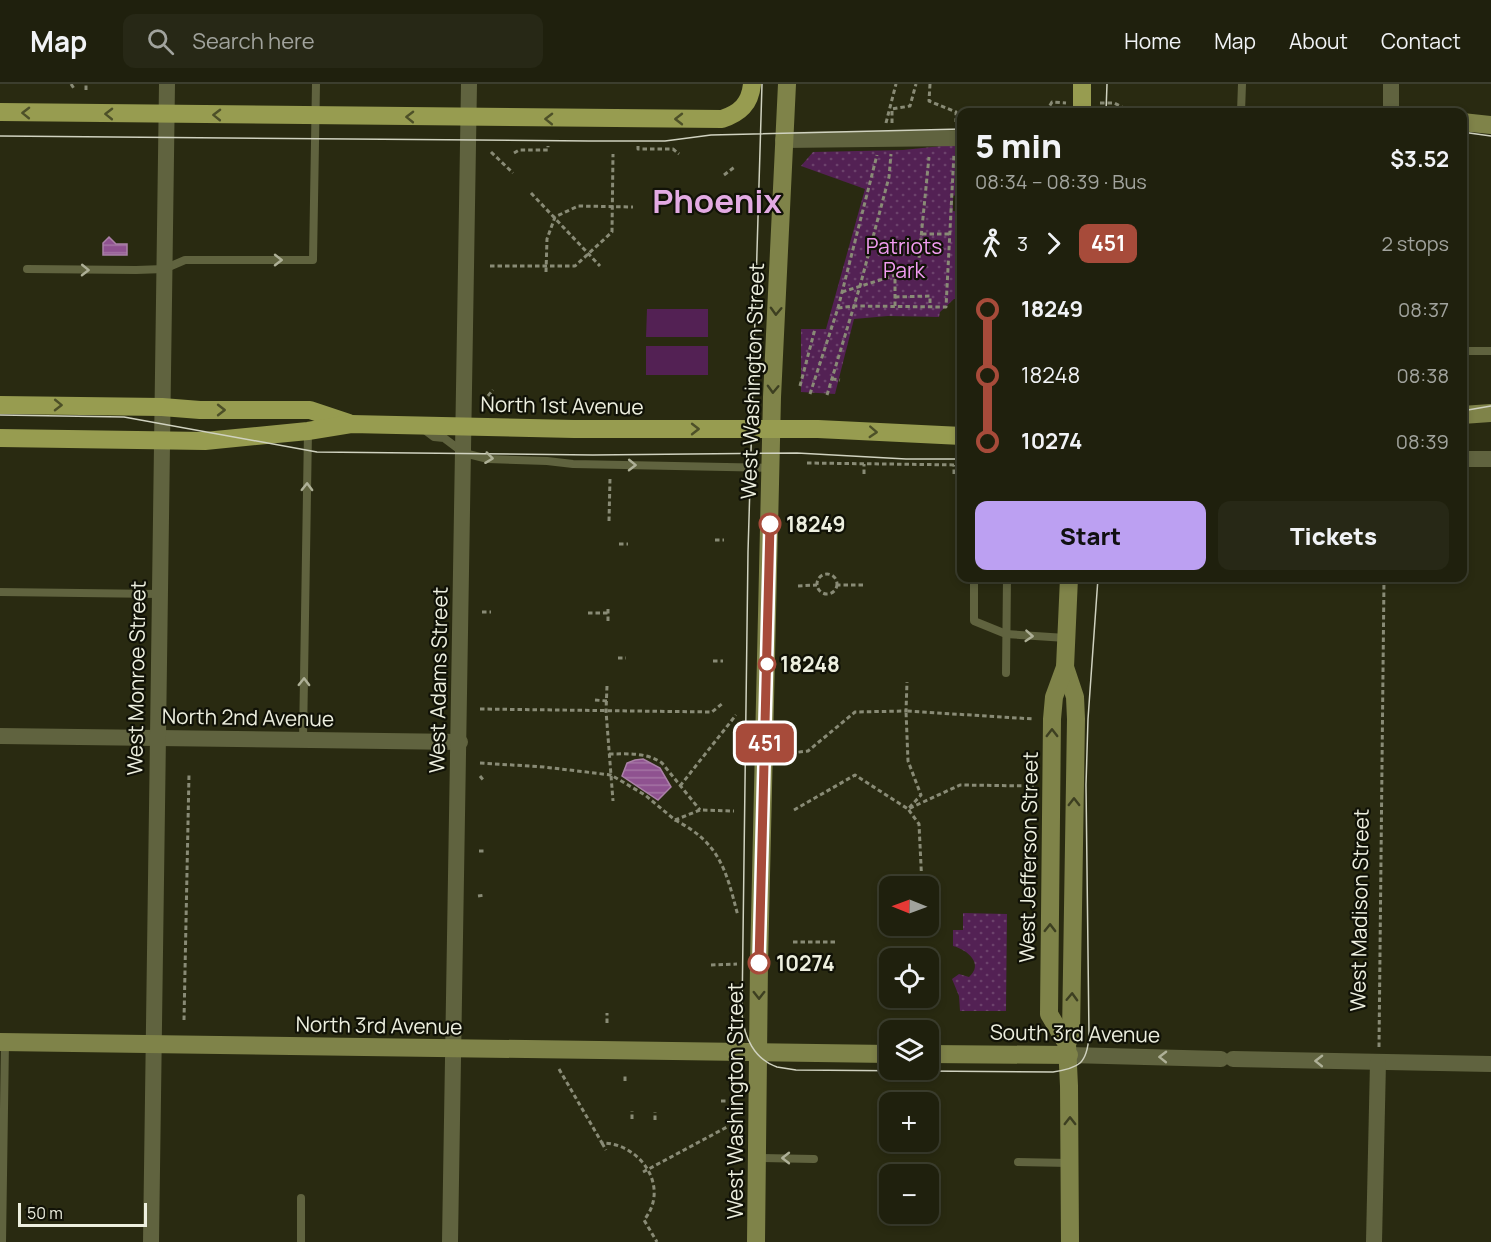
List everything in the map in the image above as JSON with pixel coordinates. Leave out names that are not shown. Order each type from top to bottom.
[{"type":"main road","points":[[0,112],[722,119],[736,114],[743,108],[749,99],[752,84]]},
{"type":"main road","points":[[1082,84],[1082,108]]},
{"type":"main road","name":"West Washington Street","points":[[756,1242],[772,429],[787,90]]},
{"type":"main road","points":[[1467,123],[1491,125]]},
{"type":"main road","name":"North 1st Avenue","points":[[0,405],[310,410],[351,424]]},
{"type":"main road","points":[[1467,415],[1491,413]]},
{"type":"main road","name":"North 1st Avenue","points":[[0,438],[205,441],[308,431],[351,424],[574,429],[837,429],[957,436]]},
{"type":"main road","points":[[1069,582],[1065,667],[1075,697],[1076,719],[1074,961],[1071,1034],[1068,1050],[1070,1242]]},
{"type":"main road","name":"North 3rd Avenue","points":[[2,1042],[758,1053]]},
{"type":"main road","name":"South 3rd Avenue","points":[[939,1054],[1068,1050]]},
{"type":"main road","points":[[758,1053],[879,1054]]},
{"type":"street","name":"West Monroe Street","points":[[151,1242],[167,84]]},
{"type":"street","name":"West Adams Street","points":[[450,1242],[469,84]]},
{"type":"street","points":[[1391,84],[1391,108]]},
{"type":"street","points":[[783,140],[957,138]]},
{"type":"street","points":[[1467,459],[1491,459]]},
{"type":"street","name":"North 2nd Avenue","points":[[0,736],[460,742]]},
{"type":"street","name":"South 3rd Avenue","points":[[1068,1050],[1227,1059],[1491,1064]]},
{"type":"street","points":[[1374,1242],[1378,1062]]},
{"type":"lane","points":[[27,269],[164,269],[185,260],[313,260],[316,84]]},
{"type":"lane","points":[[1241,108],[1242,84]]},
{"type":"lane","points":[[1467,351],[1491,351]]},
{"type":"lane","points":[[419,426],[434,437],[444,438],[464,453],[488,459],[573,464],[772,468]]},
{"type":"lane","points":[[303,740],[308,431]]},
{"type":"lane","points":[[974,582],[974,621],[1005,634],[1067,638]]},
{"type":"lane","points":[[1006,673],[1007,582]]},
{"type":"lane","points":[[0,592],[160,594]]},
{"type":"lane","points":[[2,1042],[2,1242]]},
{"type":"lane","points":[[757,1158],[814,1159]]},
{"type":"lane","points":[[1018,1162],[1070,1163]]},
{"type":"lane","points":[[300,1242],[301,1198]]},
{"type":"path","points":[[71,84],[75,90]]},
{"type":"path","points":[[86,84],[86,90]]},
{"type":"path","points":[[891,102],[896,84]]},
{"type":"path","points":[[828,395],[889,177],[892,109],[910,106],[916,84]]},
{"type":"path","points":[[929,100],[930,84]]},
{"type":"path","points":[[1048,108],[1052,102],[1062,103]]},
{"type":"path","points":[[1114,103],[1122,108]]},
{"type":"path","points":[[514,153],[519,150],[548,150],[548,146]]},
{"type":"path","points":[[638,146],[638,149],[673,149],[680,154]]},
{"type":"path","points":[[491,152],[513,173]]},
{"type":"path","points":[[490,266],[575,266],[612,232],[613,154]]},
{"type":"path","points":[[838,308],[854,306],[946,307],[954,157]]},
{"type":"path","points":[[842,292],[918,268],[929,158]]},
{"type":"path","points":[[724,175],[736,166]]},
{"type":"path","points":[[810,394],[838,308],[869,190]]},
{"type":"path","points":[[531,193],[600,266]]},
{"type":"path","points":[[546,272],[547,239],[555,217],[578,206],[633,207]]},
{"type":"path","points":[[922,234],[950,234]]},
{"type":"path","points":[[895,276],[895,306]]},
{"type":"path","points":[[895,297],[930,296],[930,306]]},
{"type":"path","points":[[800,386],[815,329]]},
{"type":"path","points":[[840,353],[846,353]]},
{"type":"path","points":[[832,380],[840,380]]},
{"type":"path","points":[[488,396],[493,390]]},
{"type":"path","points":[[807,463],[954,465],[954,474]]},
{"type":"path","points":[[864,464],[864,474]]},
{"type":"path","points":[[609,521],[610,473]]},
{"type":"path","points":[[715,540],[724,540]]},
{"type":"path","points":[[619,544],[628,544]]},
{"type":"path","points":[[828,575],[835,580],[836,585],[834,591],[826,594],[819,591],[817,585],[820,578],[828,575]]},
{"type":"path","name":"West Madison Street","points":[[1378,1062],[1384,582]]},
{"type":"path","points":[[798,586],[817,585]]},
{"type":"path","points":[[836,585],[866,585]]},
{"type":"path","points":[[588,613],[608,611],[608,623]]},
{"type":"path","points":[[482,612],[491,612]]},
{"type":"path","points":[[618,658],[626,658]]},
{"type":"path","points":[[713,661],[723,661]]},
{"type":"path","points":[[907,682],[908,761],[921,795],[908,809]]},
{"type":"path","points":[[607,686],[606,711],[613,801]]},
{"type":"path","points":[[595,700],[607,701]]},
{"type":"path","points":[[480,709],[712,712],[723,703]]},
{"type":"path","points":[[791,753],[808,751],[855,712],[906,711],[1045,720]]},
{"type":"path","points":[[680,786],[735,715]]},
{"type":"path","points":[[609,754],[654,757],[662,763],[700,810]]},
{"type":"path","points":[[480,763],[544,767],[611,775],[645,795],[675,820],[690,827],[706,839],[731,889],[738,916]]},
{"type":"path","points":[[184,1020],[189,774]]},
{"type":"path","points":[[794,810],[855,775],[908,809],[919,824],[921,876]]},
{"type":"path","points":[[480,776],[484,781]]},
{"type":"path","points":[[908,809],[960,785],[1043,786]]},
{"type":"path","points":[[675,820],[700,810],[734,811]]},
{"type":"path","points":[[479,851],[486,851]]},
{"type":"path","points":[[478,896],[485,896]]},
{"type":"path","points":[[793,942],[836,942]]},
{"type":"path","points":[[711,965],[737,964]]},
{"type":"path","points":[[607,1013],[607,1023]]},
{"type":"path","points":[[559,1069],[606,1150]]},
{"type":"path","points":[[625,1081],[626,1074]]},
{"type":"path","points":[[721,1101],[727,1101]]},
{"type":"path","points":[[632,1111],[632,1119]]},
{"type":"path","points":[[655,1112],[655,1120]]},
{"type":"path","points":[[643,1172],[727,1126]]},
{"type":"path","points":[[602,1143],[611,1143],[628,1149],[648,1168],[654,1186],[654,1196],[650,1213],[643,1219],[657,1242]]},
{"type":"green space","name":"Patriots Park","points":[[957,144],[957,190],[956,195],[953,196],[953,211],[957,212],[957,299],[954,299],[940,312],[939,317],[888,316],[854,319],[835,394],[801,392],[801,329],[826,329],[865,189],[801,166],[813,152],[903,150]]},
{"type":"green space","points":[[647,309],[708,309],[708,337],[646,337]]},
{"type":"green space","points":[[646,346],[708,346],[708,375],[646,375]]},
{"type":"green space","points":[[963,913],[1007,914],[1006,1011],[960,1011],[959,996],[952,979],[959,974],[969,977],[975,967],[969,954],[953,946],[953,930],[963,930]]},
{"type":"shaded area","points":[[109,237],[116,244],[127,244],[127,255],[103,255],[103,243]]},
{"type":"shaded area","points":[[643,759],[660,768],[671,787],[658,800],[622,776],[627,763]]},
{"type":"tram line","points":[[762,84],[748,552],[742,1014],[748,1039],[762,1059],[777,1067],[796,1070],[1053,1072],[1069,1069],[1084,1059],[1089,1036],[1086,785],[1088,719],[1098,582]]},
{"type":"tram line","points":[[1106,108],[1107,84]]},
{"type":"tram line","points":[[0,136],[665,141],[711,135],[957,129]]},
{"type":"tram line","points":[[1467,133],[1491,136]]},
{"type":"tram line","points":[[1467,410],[1491,406]]},
{"type":"tram line","points":[[0,415],[124,417],[317,452],[593,455],[797,453],[906,459],[957,459]]},
{"type":"bus line","name":"451","points":[[759,963],[770,524]]},
{"type":"place","name":"18249","points":[[770,524]]},
{"type":"place","name":"18248","points":[[767,664]]},
{"type":"place","name":"10274","points":[[759,963]]},
{"type":"district","name":"Phoenix","points":[[717,200]]}]
